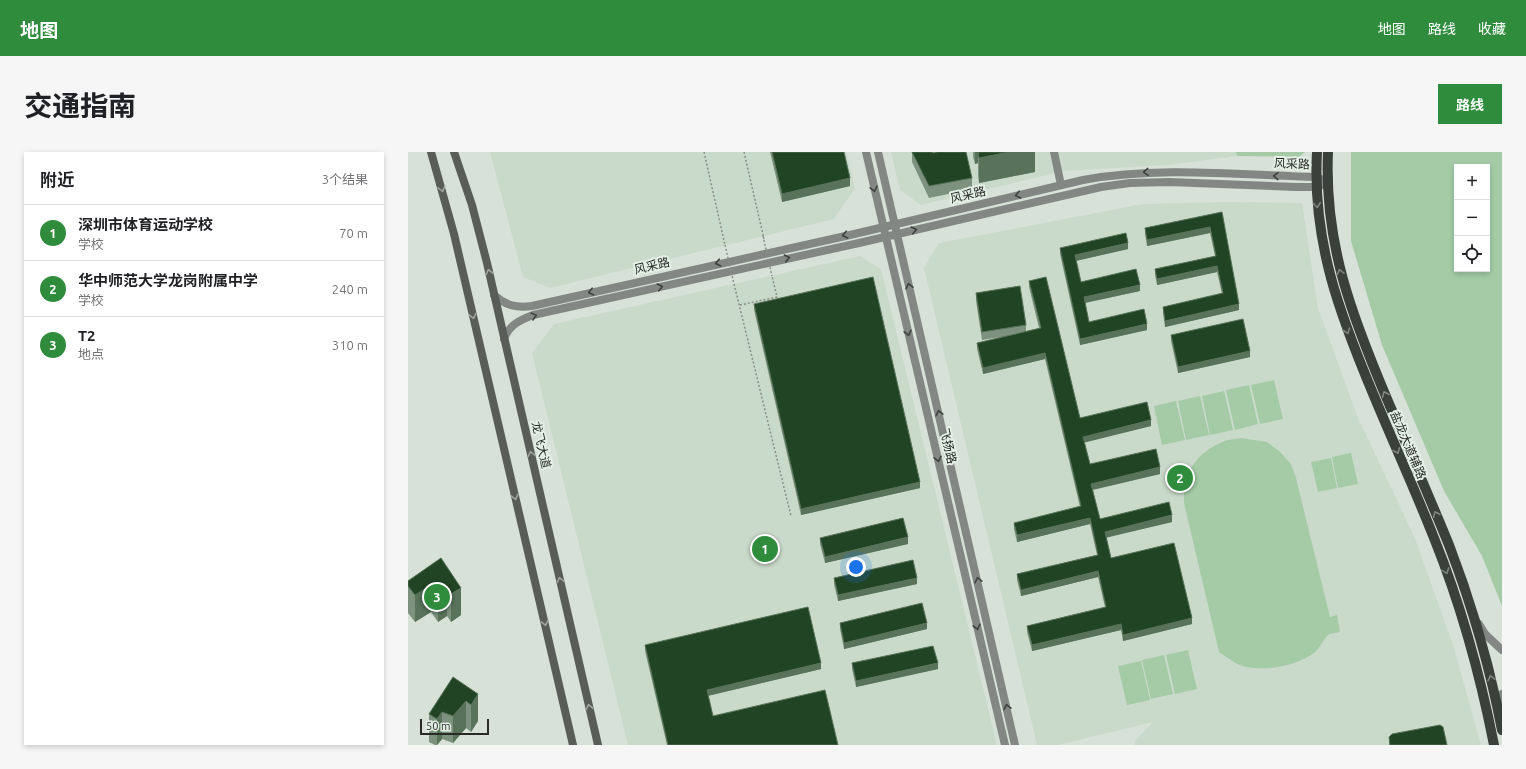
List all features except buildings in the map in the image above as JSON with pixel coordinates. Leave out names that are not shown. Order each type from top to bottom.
[{"type":"main road","points":[[431,152],[454,234],[573,745]]},
{"type":"main road","name":"龙飞大道","points":[[454,152],[472,205],[494,295],[598,745]]},
{"type":"main road","name":"盐龙大道辅路","points":[[1317,152],[1316,182],[1322,241],[1334,290],[1352,343],[1434,537],[1456,598],[1478,670],[1494,745]]},
{"type":"main road","name":"盐龙大道辅路","points":[[1328,152],[1328,182],[1334,240],[1350,307],[1362,341],[1449,546],[1474,616],[1502,730]]},
{"type":"street","name":"飞扬路","points":[[866,152],[1005,745]]},
{"type":"street","name":"飞扬路","points":[[878,152],[1016,745]]},
{"type":"street","points":[[1054,152],[1062,185]]},
{"type":"street","name":"风采路","points":[[494,295],[504,303],[511,306],[532,306],[883,227],[1100,176],[1147,172],[1316,182]]},
{"type":"street","name":"风采路","points":[[504,339],[513,325],[533,315],[886,237],[1085,190],[1114,185],[1169,182],[1328,182]]},
{"type":"street","points":[[1474,616],[1485,634],[1502,650]]},
{"type":"street","points":[[1497,705],[1502,694]]},
{"type":"path","points":[[704,152],[734,284],[791,516]]},
{"type":"path","points":[[740,305],[777,296],[744,152]]},
{"type":"shaded area","points":[[490,152],[846,152],[855,188],[834,219],[550,288],[523,277]]},
{"type":"shaded area","points":[[891,152],[1236,152],[1237,156],[1168,165],[1064,171],[921,205],[900,190]]},
{"type":"shaded area","points":[[1229,202],[1302,203],[1318,308],[1358,418],[1415,538],[1454,648],[1481,745],[1135,745],[1134,742],[1153,722],[1058,745],[1037,745],[924,268],[939,243],[1143,204]]},
{"type":"shaded area","points":[[860,256],[881,269],[997,745],[628,745],[532,353],[554,324]]},
{"type":"green space","points":[[1236,152],[1305,152],[1299,157],[1237,156]]},
{"type":"green space","points":[[1351,152],[1502,152],[1502,606],[1482,556],[1444,491],[1382,345],[1351,241]]},
{"type":"green space","points":[[1274,380],[1283,419],[1260,424],[1251,385]]},
{"type":"green space","points":[[1249,385],[1258,424],[1235,430],[1226,390]]},
{"type":"green space","points":[[1224,391],[1233,430],[1210,435],[1202,396]]},
{"type":"green space","points":[[1200,396],[1209,435],[1186,440],[1178,401]]},
{"type":"green space","points":[[1176,401],[1185,440],[1162,445],[1154,406]]},
{"type":"green space","points":[[1241,438],[1267,442],[1279,451],[1291,464],[1296,478],[1330,617],[1337,615],[1340,632],[1328,635],[1317,650],[1308,657],[1291,664],[1273,668],[1243,666],[1219,652],[1184,503],[1184,493],[1188,475],[1197,460],[1211,448],[1220,443]]},
{"type":"green space","points":[[1351,453],[1358,484],[1338,488],[1332,457]]},
{"type":"green space","points":[[1331,458],[1337,488],[1318,492],[1311,462]]},
{"type":"green space","points":[[1188,650],[1197,689],[1175,694],[1166,655]]},
{"type":"green space","points":[[1164,655],[1173,694],[1151,699],[1142,660]]},
{"type":"green space","points":[[1141,661],[1150,700],[1127,705],[1118,666]]},
{"type":"place","name":"华中师范大学龙岗附属中学","points":[[1180,478]]},
{"type":"place","name":"深圳市体育运动学校","points":[[765,549]]},
{"type":"place","name":"T2","points":[[437,597]]}]
